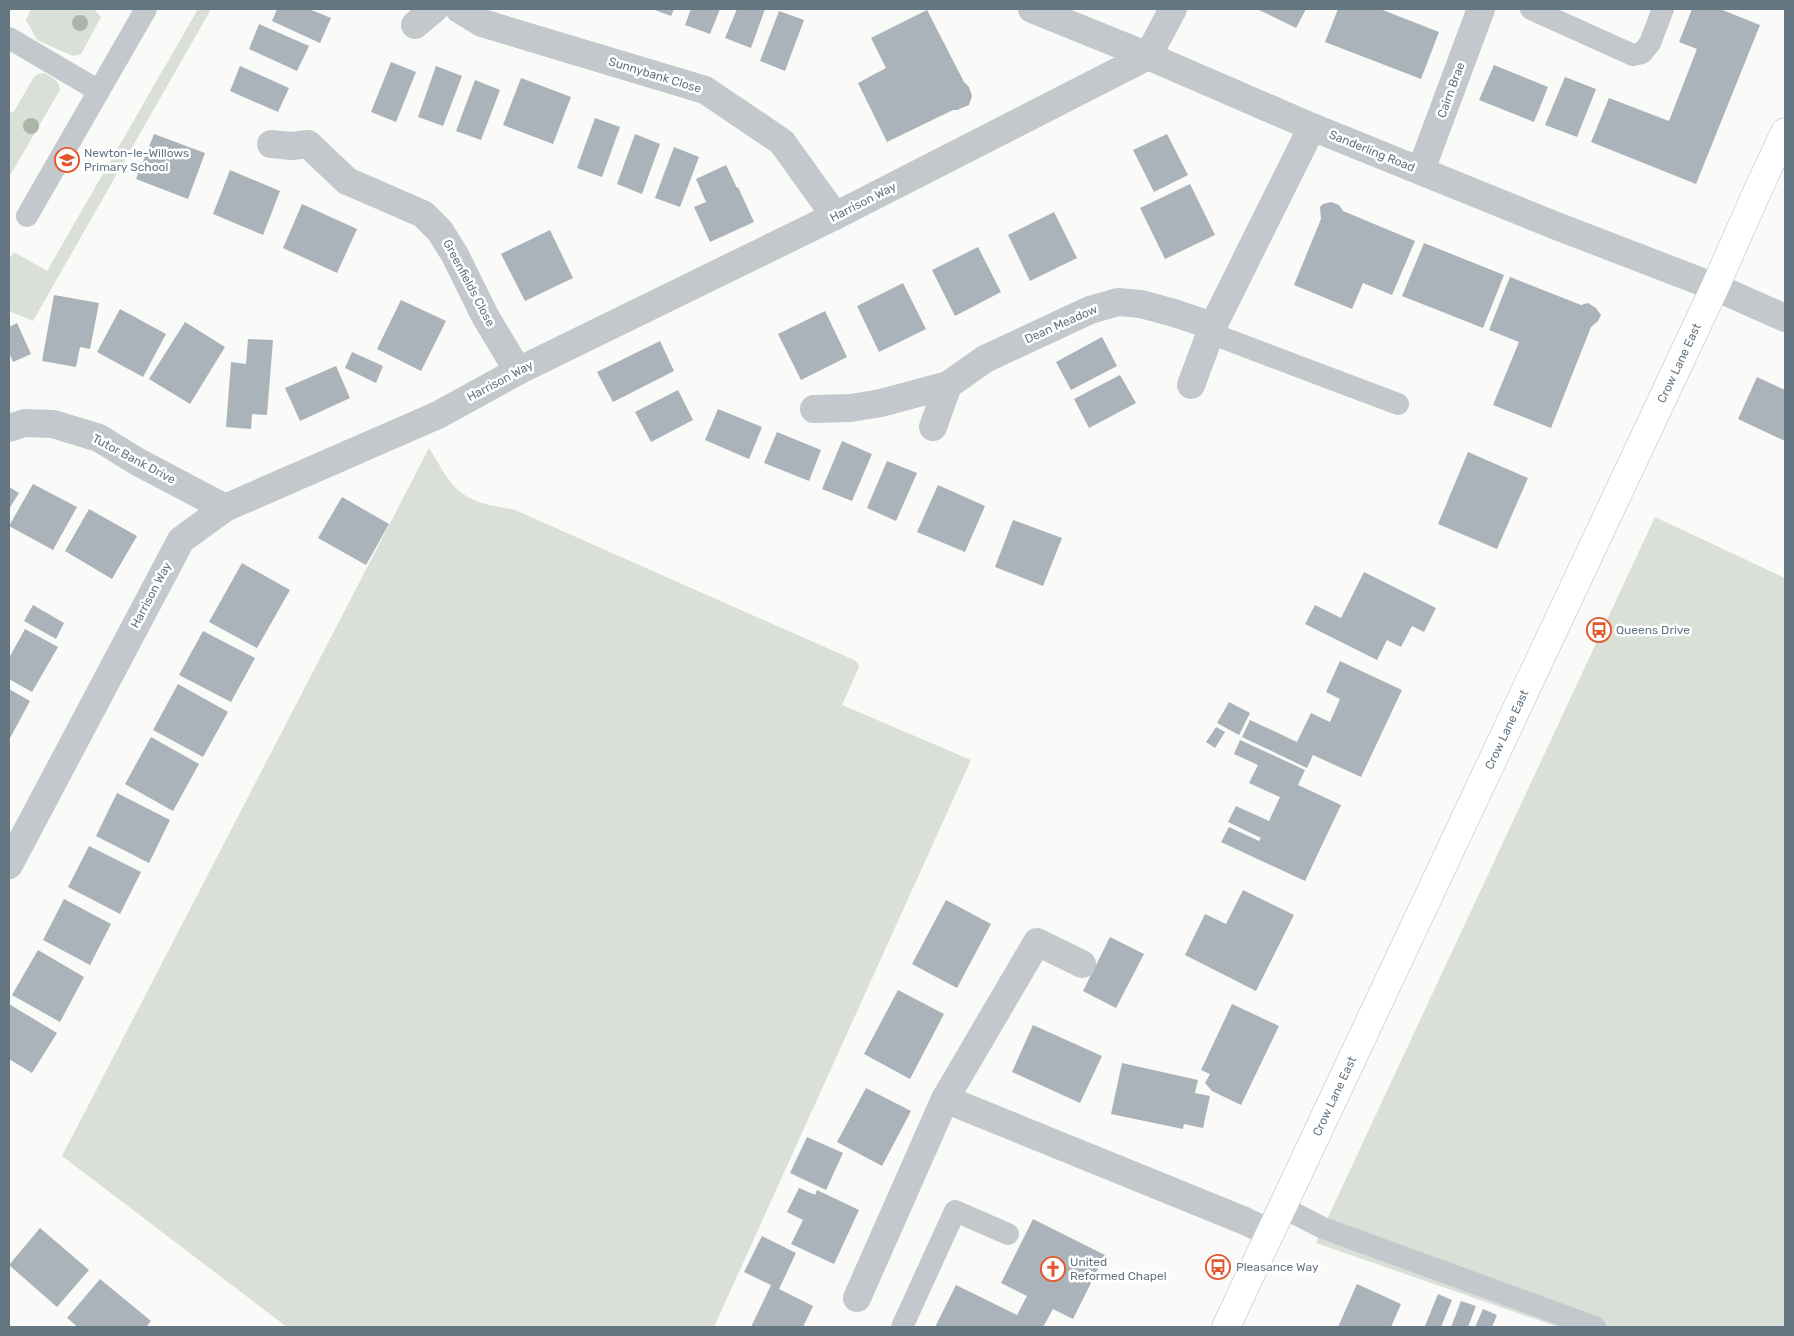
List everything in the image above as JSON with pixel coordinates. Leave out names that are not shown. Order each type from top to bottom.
[{"type":"main road","name":"Crow Lane East","points":[[1226,1327],[1715,287],[1756,192],[1785,132]]},
{"type":"street","name":"Sunnybank Close","points":[[459,9],[482,23],[705,90],[782,142],[835,216]]},
{"type":"street","name":"Sanderling Road","points":[[1032,9],[1148,56],[1312,127],[1554,225],[1715,287]]},
{"type":"street","points":[[1148,56],[1173,9]]},
{"type":"street","name":"Cairn Brae","points":[[1420,170],[1481,9]]},
{"type":"street","name":"Harrison Way","points":[[9,865],[180,540],[225,508],[438,415],[518,371],[835,216],[1148,56]]},
{"type":"street","points":[[1191,385],[1211,330],[1312,127]]},
{"type":"street","name":"Greenfields Close","points":[[271,144],[292,146],[315,135],[348,181],[422,214],[440,231],[455,255],[485,316],[518,371]]},
{"type":"street","points":[[1715,287],[1785,318]]},
{"type":"street","name":"Dean Meadow","points":[[814,409],[851,408],[881,404],[948,385],[985,359],[1090,310],[1118,302],[1141,304],[1174,313],[1211,330]]},
{"type":"street","points":[[933,427],[948,385]]},
{"type":"street","name":"Tutor Bank Drive","points":[[9,428],[25,422],[53,424],[99,438],[138,462],[225,508]]},
{"type":"street","points":[[857,1298],[946,1098],[1038,942],[1082,964]]},
{"type":"street","points":[[946,1098],[1270,1233]]},
{"type":"lane","points":[[27,216],[146,9]]},
{"type":"lane","points":[[1531,9],[1633,55],[1642,53],[1650,43],[1663,9]]},
{"type":"lane","points":[[9,38],[99,91]]},
{"type":"lane","points":[[1211,330],[1398,404]]},
{"type":"lane","points":[[1282,1208],[1323,1228],[1595,1327]]},
{"type":"lane","points":[[902,1327],[955,1211],[1008,1234]]},
{"type":"shaded area","points":[[31,9],[94,9],[101,17],[81,54],[73,56],[37,40],[26,20]]},
{"type":"shaded area","points":[[198,9],[211,9],[33,321],[9,311],[9,259],[14,252],[47,271]]},
{"type":"shaded area","points":[[44,73],[57,81],[60,90],[9,177],[9,111],[13,113],[34,77]]},
{"type":"shaded area","points":[[429,448],[453,485],[469,498],[482,503],[515,510],[854,660],[858,663],[859,667],[842,705],[971,760],[714,1327],[287,1327],[62,1156]]},
{"type":"shaded area","points":[[1655,517],[1785,578],[1785,1327],[1558,1327],[1316,1243]]},
{"type":"building","points":[[277,9],[309,9],[331,18],[320,43],[272,21]]},
{"type":"building","points":[[652,9],[674,9],[671,16]]},
{"type":"building","points":[[691,9],[720,9],[710,34],[685,25]]},
{"type":"building","points":[[737,9],[765,9],[751,48],[725,38]]},
{"type":"building","points":[[1257,9],[1306,9],[1296,28]]},
{"type":"building","points":[[1338,9],[1380,9],[1439,32],[1421,79],[1325,42]]},
{"type":"building","points":[[1692,9],[1720,9],[1760,25],[1696,184],[1591,142],[1609,98],[1669,121],[1697,49],[1679,42]]},
{"type":"building","points":[[927,10],[964,82],[969,87],[972,96],[969,105],[953,110],[887,142],[858,83],[886,68],[871,38]]},
{"type":"building","points":[[779,11],[804,20],[785,71],[760,61]]},
{"type":"building","points":[[259,24],[309,46],[297,71],[249,49]]},
{"type":"building","points":[[391,62],[416,72],[396,122],[371,112]]},
{"type":"building","points":[[1494,65],[1548,87],[1534,122],[1479,100]]},
{"type":"building","points":[[240,66],[289,88],[278,112],[230,91]]},
{"type":"building","points":[[436,66],[462,76],[443,126],[418,117]]},
{"type":"building","points":[[1565,77],[1596,89],[1577,137],[1545,125]]},
{"type":"building","points":[[521,78],[571,97],[553,144],[503,125]]},
{"type":"building","points":[[475,80],[500,90],[481,140],[456,131]]},
{"type":"building","points":[[595,118],[620,127],[602,177],[577,168]]},
{"type":"building","points":[[154,134],[205,153],[188,199],[136,179]]},
{"type":"building","points":[[635,134],[660,144],[642,194],[617,184]]},
{"type":"building","points":[[1167,134],[1188,175],[1154,192],[1133,150]]},
{"type":"building","points":[[674,147],[699,157],[680,207],[655,198]]},
{"type":"building","points":[[726,165],[754,222],[710,242],[694,207],[706,202],[696,179]]},
{"type":"building","points":[[230,170],[280,191],[263,235],[213,214]]},
{"type":"building","points":[[1190,184],[1215,235],[1165,259],[1140,208]]},
{"type":"building","points":[[1331,202],[1339,205],[1343,211],[1415,241],[1392,295],[1363,283],[1352,309],[1294,285],[1321,219],[1320,207]]},
{"type":"building","points":[[302,204],[357,229],[337,273],[283,248]]},
{"type":"building","points":[[1054,212],[1077,258],[1030,281],[1008,235]]},
{"type":"building","points":[[550,230],[573,278],[525,301],[501,254]]},
{"type":"building","points":[[1424,243],[1504,275],[1483,328],[1402,296]]},
{"type":"building","points":[[978,247],[1001,292],[955,316],[932,270]]},
{"type":"building","points":[[1510,277],[1581,305],[1588,303],[1596,308],[1601,315],[1598,321],[1591,327],[1551,428],[1493,405],[1519,342],[1489,330]]},
{"type":"building","points":[[903,283],[926,329],[879,352],[857,306]]},
{"type":"building","points":[[54,295],[99,303],[90,349],[80,347],[76,367],[42,361]]},
{"type":"building","points":[[401,300],[446,321],[421,371],[377,349]]},
{"type":"building","points":[[120,309],[166,334],[143,377],[97,352]]},
{"type":"building","points":[[825,311],[847,357],[801,380],[778,334]]},
{"type":"building","points":[[185,322],[225,347],[190,404],[149,379]]},
{"type":"building","points":[[17,323],[31,354],[13,362],[9,352],[9,327]]},
{"type":"building","points":[[1102,337],[1117,366],[1071,390],[1056,362]]},
{"type":"building","points":[[248,339],[273,340],[267,415],[252,414],[251,429],[226,427],[231,362],[246,364]]},
{"type":"building","points":[[660,341],[674,371],[613,402],[597,372]]},
{"type":"building","points":[[352,352],[383,366],[376,383],[345,368]]},
{"type":"building","points":[[336,366],[350,398],[300,421],[285,388]]},
{"type":"building","points":[[1120,375],[1136,403],[1089,428],[1074,399]]},
{"type":"building","points":[[1757,377],[1785,390],[1785,441],[1738,419]]},
{"type":"building","points":[[678,390],[693,420],[651,442],[635,412]]},
{"type":"building","points":[[718,409],[762,427],[749,459],[705,440]]},
{"type":"building","points":[[777,432],[821,450],[809,481],[764,463]]},
{"type":"building","points":[[842,441],[872,454],[852,501],[822,489]]},
{"type":"building","points":[[1468,452],[1528,478],[1497,549],[1438,524]]},
{"type":"building","points":[[887,461],[917,473],[896,521],[867,508]]},
{"type":"building","points":[[33,484],[77,507],[53,550],[9,526]]},
{"type":"building","points":[[938,485],[985,506],[965,552],[917,532]]},
{"type":"building","points":[[9,487],[19,493],[9,509]]},
{"type":"building","points":[[342,497],[389,524],[366,565],[318,538]]},
{"type":"building","points":[[89,509],[137,536],[112,579],[65,551]]},
{"type":"building","points":[[1013,520],[1062,538],[1043,586],[995,567]]},
{"type":"building","points":[[242,563],[290,590],[257,648],[209,622]]},
{"type":"building","points":[[1364,572],[1436,608],[1424,632],[1412,626],[1401,647],[1387,640],[1377,660],[1305,624],[1315,605],[1341,618]]},
{"type":"building","points":[[33,605],[64,623],[56,639],[24,621]]},
{"type":"building","points":[[25,629],[58,647],[32,692],[9,679],[9,658]]},
{"type":"building","points":[[203,631],[255,658],[231,702],[179,675]]},
{"type":"building","points":[[1340,661],[1402,690],[1361,777],[1313,755],[1307,768],[1242,737],[1250,720],[1297,742],[1311,713],[1330,722],[1340,699],[1326,692]]},
{"type":"building","points":[[178,684],[228,712],[203,757],[153,730]]},
{"type":"building","points":[[9,689],[30,701],[9,740]]},
{"type":"building","points":[[1229,702],[1250,713],[1239,735],[1217,723]]},
{"type":"building","points":[[1216,727],[1225,732],[1215,748],[1206,742]]},
{"type":"building","points":[[151,737],[199,764],[173,811],[125,784]]},
{"type":"building","points":[[1240,740],[1305,770],[1298,785],[1341,805],[1305,881],[1221,842],[1229,827],[1259,841],[1261,838],[1228,822],[1236,806],[1269,821],[1280,797],[1249,783],[1258,765],[1234,754]]},
{"type":"building","points":[[117,793],[170,820],[149,863],[96,836]]},
{"type":"building","points":[[89,846],[141,872],[120,914],[68,887]]},
{"type":"building","points":[[1243,890],[1294,915],[1256,991],[1185,955],[1205,914],[1226,924]]},
{"type":"building","points":[[64,899],[111,924],[90,965],[43,940]]},
{"type":"building","points":[[946,900],[991,924],[957,988],[912,964]]},
{"type":"building","points":[[1110,937],[1144,954],[1116,1008],[1083,991]]},
{"type":"building","points":[[38,950],[84,977],[60,1022],[12,995]]},
{"type":"building","points":[[898,990],[944,1014],[910,1079],[864,1054]]},
{"type":"building","points":[[9,1004],[57,1033],[32,1073],[9,1059]]},
{"type":"building","points":[[1232,1004],[1279,1026],[1241,1105],[1212,1091],[1205,1083],[1210,1074],[1201,1070]]},
{"type":"building","points":[[1033,1025],[1102,1056],[1080,1103],[1012,1072]]},
{"type":"building","points":[[1122,1063],[1198,1080],[1195,1093],[1210,1096],[1203,1128],[1184,1124],[1183,1129],[1111,1114]]},
{"type":"building","points":[[866,1088],[911,1111],[882,1166],[837,1142]]},
{"type":"building","points":[[807,1137],[843,1153],[826,1190],[790,1173]]},
{"type":"building","points":[[799,1188],[815,1195],[817,1190],[859,1210],[834,1264],[791,1244],[803,1220],[787,1212]]},
{"type":"building","name":"United Reformed Chapel","points":[[1033,1219],[1105,1255],[1073,1319],[1053,1309],[1043,1327],[935,1327],[956,1285],[1017,1315],[1027,1296],[1001,1283]]},
{"type":"building","points":[[40,1228],[89,1270],[57,1307],[9,1265]]},
{"type":"building","points":[[762,1236],[796,1253],[779,1289],[813,1306],[803,1327],[751,1327],[771,1285],[744,1272]]},
{"type":"building","points":[[100,1279],[151,1321],[146,1327],[78,1327],[67,1318]]},
{"type":"building","points":[[1357,1284],[1401,1304],[1391,1327],[1338,1327]]},
{"type":"building","points":[[1438,1294],[1452,1300],[1441,1327],[1425,1326]]},
{"type":"building","points":[[1461,1301],[1476,1306],[1468,1327],[1451,1327]]},
{"type":"building","points":[[1483,1309],[1497,1315],[1492,1327],[1475,1327]]},
{"type":"place","name":"Newton-le-Willows Primary School","points":[[67,160]]},
{"type":"place","name":"Queens Drive","points":[[1599,630]]},
{"type":"place","name":"Pleasance Way","points":[[1218,1267]]},
{"type":"place","name":"United Reformed Chapel","points":[[1053,1269]]}]
